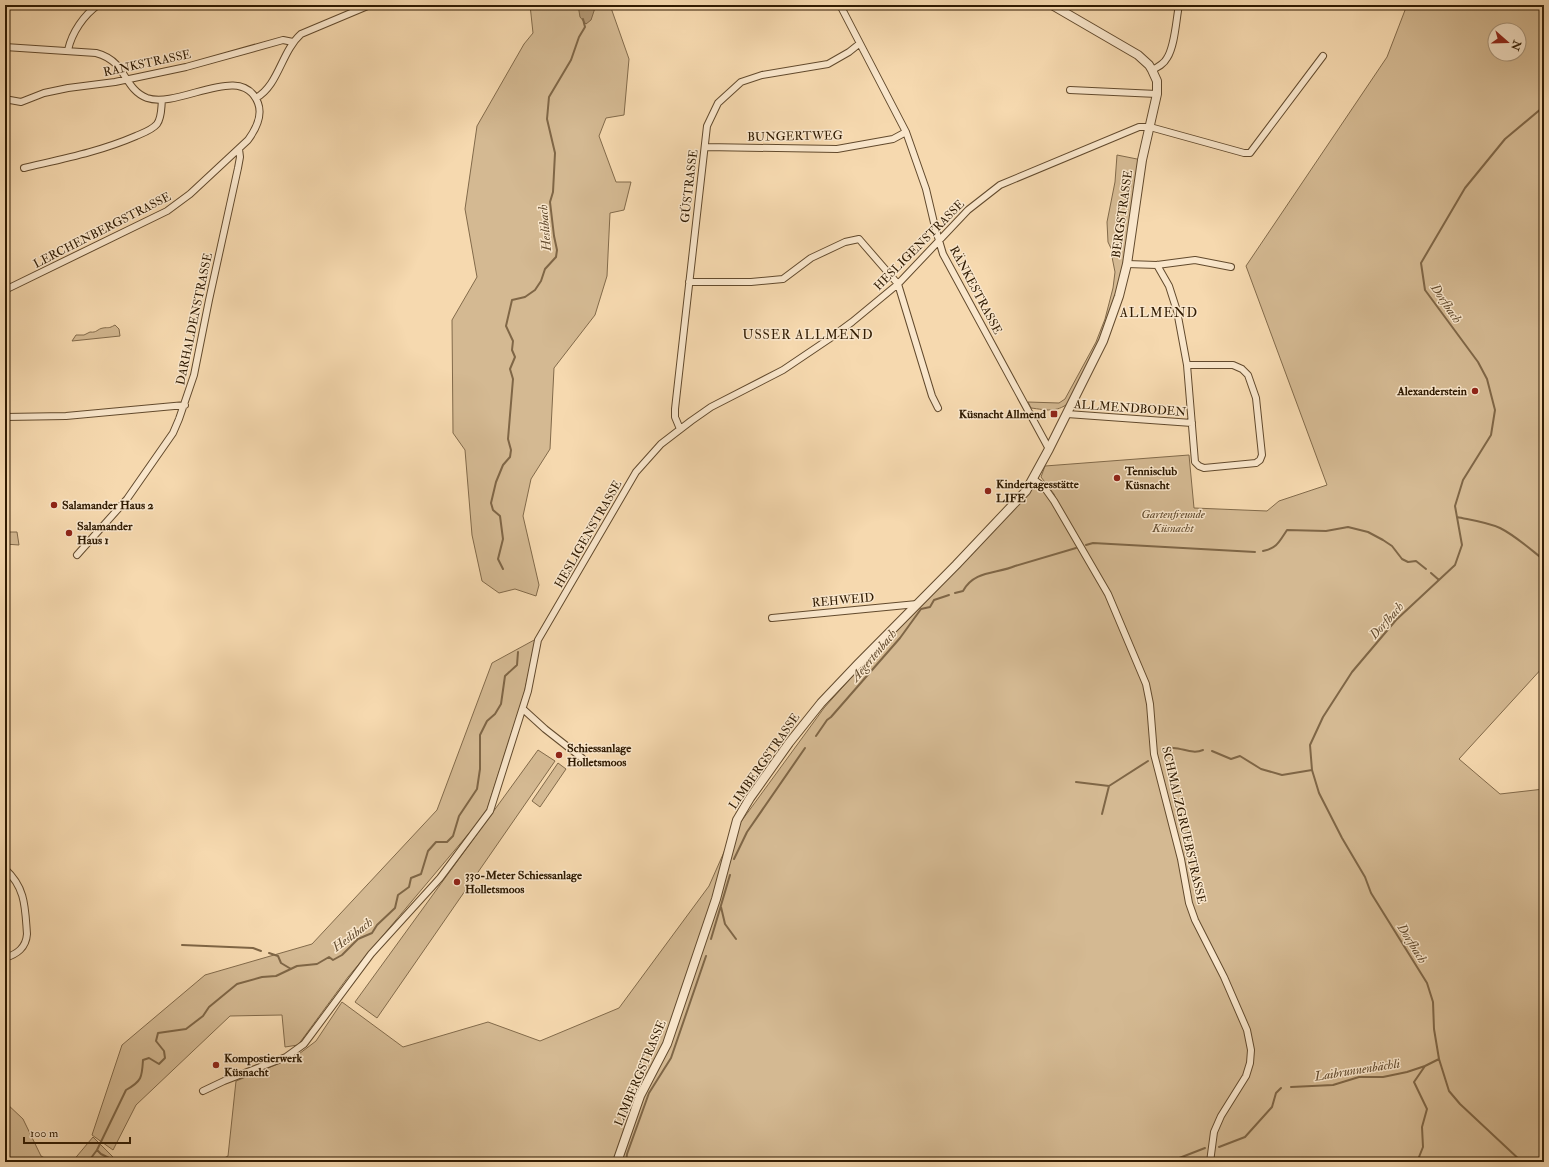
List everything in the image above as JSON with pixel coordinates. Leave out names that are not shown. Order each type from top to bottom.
[{"type":"street","points":[[68,50],[82,19],[98,5]]},
{"type":"street","points":[[5,47],[91,52],[105,56],[116,65],[134,90],[151,98],[162,100],[232,85],[246,88],[256,98],[266,91],[293,42],[300,34],[370,5]]},
{"type":"street","name":"RÄNKESTRASSE","points":[[840,5],[906,132],[926,189],[939,242],[952,271],[1049,449]]},
{"type":"street","name":"BERGSTRASSE","points":[[1040,466],[1091,366],[1110,324],[1127,264],[1142,160],[1157,94],[1156,81],[1152,70],[1149,65],[1138,55],[1052,5]]},
{"type":"street","points":[[1152,70],[1168,58],[1179,5]]},
{"type":"street","name":"RANKSTRASSE","points":[[5,101],[10,100],[21,102],[44,93],[68,88],[115,82],[186,67],[283,40],[293,42]]},
{"type":"street","name":"GÜSTRASSE","points":[[680,429],[675,417],[675,409],[707,126],[718,103],[741,82],[762,76],[828,64],[849,52],[859,44]]},
{"type":"street","points":[[1150,127],[1244,153],[1250,152],[1323,56]]},
{"type":"street","points":[[1070,90],[1157,94]]},
{"type":"street","name":"LERCHENBERGSTRASSE","points":[[5,290],[174,207],[239,149],[252,135],[258,123],[260,112],[256,98]]},
{"type":"street","points":[[24,168],[99,151],[147,131],[155,126],[161,115],[162,100]]},
{"type":"street","name":"HESLIGENSTRASSE","points":[[203,1091],[224,1081],[286,1057],[304,1044],[371,954],[440,878],[490,811],[523,709],[538,640],[636,472],[661,444],[711,407],[782,370],[829,339],[898,284],[968,210],[1000,184],[1139,127],[1150,127]]},
{"type":"street","name":"BUNGERTWEG","points":[[705,147],[837,149],[893,139],[906,132]]},
{"type":"street","name":"DARHALDENSTRASSE","points":[[77,555],[127,499],[173,433],[185,405],[194,375],[238,168],[240,157],[239,149]]},
{"type":"street","points":[[689,282],[751,282],[783,279],[812,258],[844,242],[859,239],[898,284],[932,396],[938,408]]},
{"type":"street","points":[[1127,264],[1157,265],[1195,260],[1231,267]]},
{"type":"street","name":"ALLMENDBODEN","points":[[1157,265],[1168,286],[1177,311],[1186,365],[1195,462],[1198,466],[1204,468],[1256,463],[1262,456],[1256,398],[1248,375],[1242,369],[1233,365],[1186,365]]},
{"type":"street","points":[[5,418],[66,416],[185,405]]},
{"type":"street","name":"ALLMENDBODEN","points":[[1067,414],[1192,423]]},
{"type":"street","name":"LIMBERGSTRASSE","points":[[617,1162],[640,1096],[667,1044],[714,906],[737,820],[754,792],[789,743],[821,703],[1019,498],[1033,479],[1040,466]]},
{"type":"street","name":"SCHMALZGRUEBSTRASSE","points":[[1033,479],[1044,487],[1054,501],[1104,587],[1146,684],[1150,704],[1154,754],[1181,859],[1189,903],[1195,920],[1224,977],[1247,1030],[1251,1050],[1250,1063],[1246,1076],[1221,1116],[1214,1132],[1210,1162]]},
{"type":"street","name":"REHWEID","points":[[772,618],[917,604]]},
{"type":"street","points":[[523,709],[545,729],[582,758]]},
{"type":"street","points":[[5,869],[16,881],[24,899],[27,939],[18,952],[5,958]]},
{"type":"green space","points":[[530,5],[610,5],[629,59],[624,115],[606,118],[599,136],[616,182],[631,182],[624,210],[610,213],[607,276],[595,315],[554,368],[550,449],[531,479],[523,516],[539,585],[536,596],[515,589],[499,593],[482,581],[472,535],[465,450],[453,433],[452,320],[477,277],[465,209],[477,126],[524,44],[533,33]]},
{"type":"green space","name":"Gartenfreunde Küsnacht","points":[[1407,5],[1544,5],[1544,666],[1459,759],[1500,794],[1544,789],[1544,1162],[217,1162],[228,1156],[236,1081],[295,1057],[316,1041],[342,1002],[403,1047],[488,1022],[540,1041],[619,1008],[709,886],[732,834],[824,708],[917,604],[1033,479],[1058,504],[1054,494],[1041,477],[1045,466],[1189,455],[1194,508],[1267,511],[1279,501],[1327,485],[1246,266],[1387,57]]},
{"type":"green space","points":[[1117,155],[1142,160],[1124,261],[1108,321],[1095,352],[1069,403],[1055,410],[1031,408],[1028,402],[1059,403],[1065,399],[1096,342],[1105,319],[1113,288],[1115,272],[1112,257],[1115,257],[1108,242],[1107,222],[1115,182]]},
{"type":"green space","points":[[115,325],[119,329],[120,336],[72,341],[76,335],[84,335],[101,328]]},
{"type":"green space","points":[[6,532],[17,532],[19,545],[5,544]]},
{"type":"green space","points":[[536,639],[524,694],[486,813],[348,977],[298,1045],[285,1047],[282,1015],[230,1016],[136,1105],[113,1150],[92,1135],[122,1045],[205,975],[312,944],[437,810],[492,663]]},
{"type":"green space","name":"330-Meter Schiessanlage Holletsmoos","points":[[538,750],[555,761],[377,1018],[355,1002]]},
{"type":"green space","points":[[558,763],[566,769],[540,807],[532,801]]},
{"type":"green space","points":[[5,1102],[23,1119],[41,1156],[52,1162],[5,1162]]},
{"type":"green space","points":[[93,1137],[118,1162],[72,1162]]},
{"type":"shaded area","points":[[578,5],[596,5],[591,20],[586,24],[580,17]]},
{"type":"waterway","name":"Heslibach","points":[[503,569],[498,559],[503,539],[500,516],[493,510],[491,503],[496,482],[503,465],[510,457],[511,450],[508,439],[513,379],[510,369],[515,357],[512,350],[513,341],[506,326],[512,300],[525,297],[535,290],[541,281],[545,269],[556,257],[557,250],[550,202],[553,192],[555,153],[547,119],[549,97],[571,60],[579,37],[585,27],[583,19]]},
{"type":"waterway","name":"Dorfbach","points":[[1522,1162],[1460,1104],[1449,1091],[1439,1059],[1434,1029],[1433,1002],[1427,983],[1371,893],[1365,877],[1342,838],[1319,793],[1312,770],[1310,745],[1323,717],[1352,672],[1396,620],[1455,565],[1462,545],[1455,506],[1463,480],[1491,435],[1495,410],[1487,379],[1478,362],[1425,290],[1421,263],[1465,188],[1505,139],[1542,108],[1544,103]]},
{"type":"waterway","points":[[1457,517],[1500,528],[1544,560]]},
{"type":"waterway","name":"Aegertenbach","points":[[1263,551],[1275,546],[1287,530],[1326,531],[1348,527],[1368,532],[1383,540],[1392,546],[1402,559],[1408,562],[1416,561],[1426,569]]},
{"type":"waterway","name":"Aegertenbach","points":[[1086,545],[1093,543],[1255,552]]},
{"type":"waterway","name":"Aegertenbach","points":[[955,593],[963,591],[973,579],[980,576],[1076,548]]},
{"type":"waterway","name":"Aegertenbach","points":[[1431,573],[1439,580]]},
{"type":"waterway","name":"Aegertenbach","points":[[816,736],[827,720],[900,638],[921,609],[930,607],[934,600],[949,595]]},
{"type":"waterway","name":"Heslibach","points":[[88,1162],[97,1150],[126,1090],[135,1084],[140,1078],[143,1060],[149,1058],[159,1064],[165,1058],[164,1051],[156,1041],[158,1033],[186,1029],[203,1016],[209,1007],[237,984],[262,977],[276,976],[297,966],[317,964],[329,957],[333,960],[342,955],[358,939],[372,933],[377,925],[395,908],[398,895],[409,887],[411,878],[421,874],[428,851],[436,842],[447,842],[453,836],[459,816],[477,789],[480,769],[480,735],[487,721],[495,714],[501,704],[505,676],[517,665],[518,652]]},
{"type":"waterway","name":"Aegertenbach","points":[[734,859],[747,832],[805,748]]},
{"type":"waterway","points":[[1162,750],[1168,748],[1193,752],[1203,750]]},
{"type":"waterway","points":[[1212,751],[1231,759],[1240,756],[1261,769],[1282,775],[1312,770]]},
{"type":"waterway","points":[[1076,782],[1109,786],[1148,761]]},
{"type":"waterway","points":[[1102,814],[1109,786]]},
{"type":"waterway","points":[[711,939],[730,875]]},
{"type":"waterway","points":[[721,907],[725,924],[736,939]]},
{"type":"waterway","points":[[182,945],[253,948],[261,951]]},
{"type":"waterway","points":[[269,953],[278,956],[281,963],[291,969]]},
{"type":"waterway","points":[[626,1162],[627,1154],[649,1093],[671,1058],[706,956]]},
{"type":"waterway","points":[[1417,1162],[1423,1147],[1422,1127],[1427,1109],[1414,1082],[1425,1066],[1439,1059]]},
{"type":"waterway","name":"Laibrunnenbächli","points":[[1291,1087],[1333,1085],[1359,1077],[1383,1077],[1407,1072],[1425,1066]]},
{"type":"waterway","name":"Laibrunnenbächli","points":[[1219,1147],[1245,1137],[1272,1107],[1276,1093],[1281,1088]]},
{"type":"waterway","name":"Laibrunnenbächli","points":[[1169,1162],[1205,1148]]},
{"type":"waterway","points":[[97,1150],[101,1154],[117,1162]]},
{"type":"place","name":"Alexanderstein","points":[[1475,391]]},
{"type":"place","name":"Küsnacht Allmend","points":[[1054,414]]},
{"type":"place","name":"Tennisclub Küsnacht","points":[[1117,478]]},
{"type":"place","name":"Kindertagesstätte LIFE","points":[[988,491]]},
{"type":"place","name":"Salamander Haus 2","points":[[54,505]]},
{"type":"place","name":"Salamander Haus 1","points":[[69,533]]},
{"type":"place","name":"Schiessanlage Holletsmoos","points":[[559,755]]},
{"type":"place","name":"330-Meter Schiessanlage Holletsmoos","points":[[457,882]]},
{"type":"place","name":"Kompostierwerk Küsnacht","points":[[216,1065]]},
{"type":"district","name":"ALLMEND","points":[[1159,312]]},
{"type":"district","name":"USSER ALLMEND","points":[[808,334]]}]
